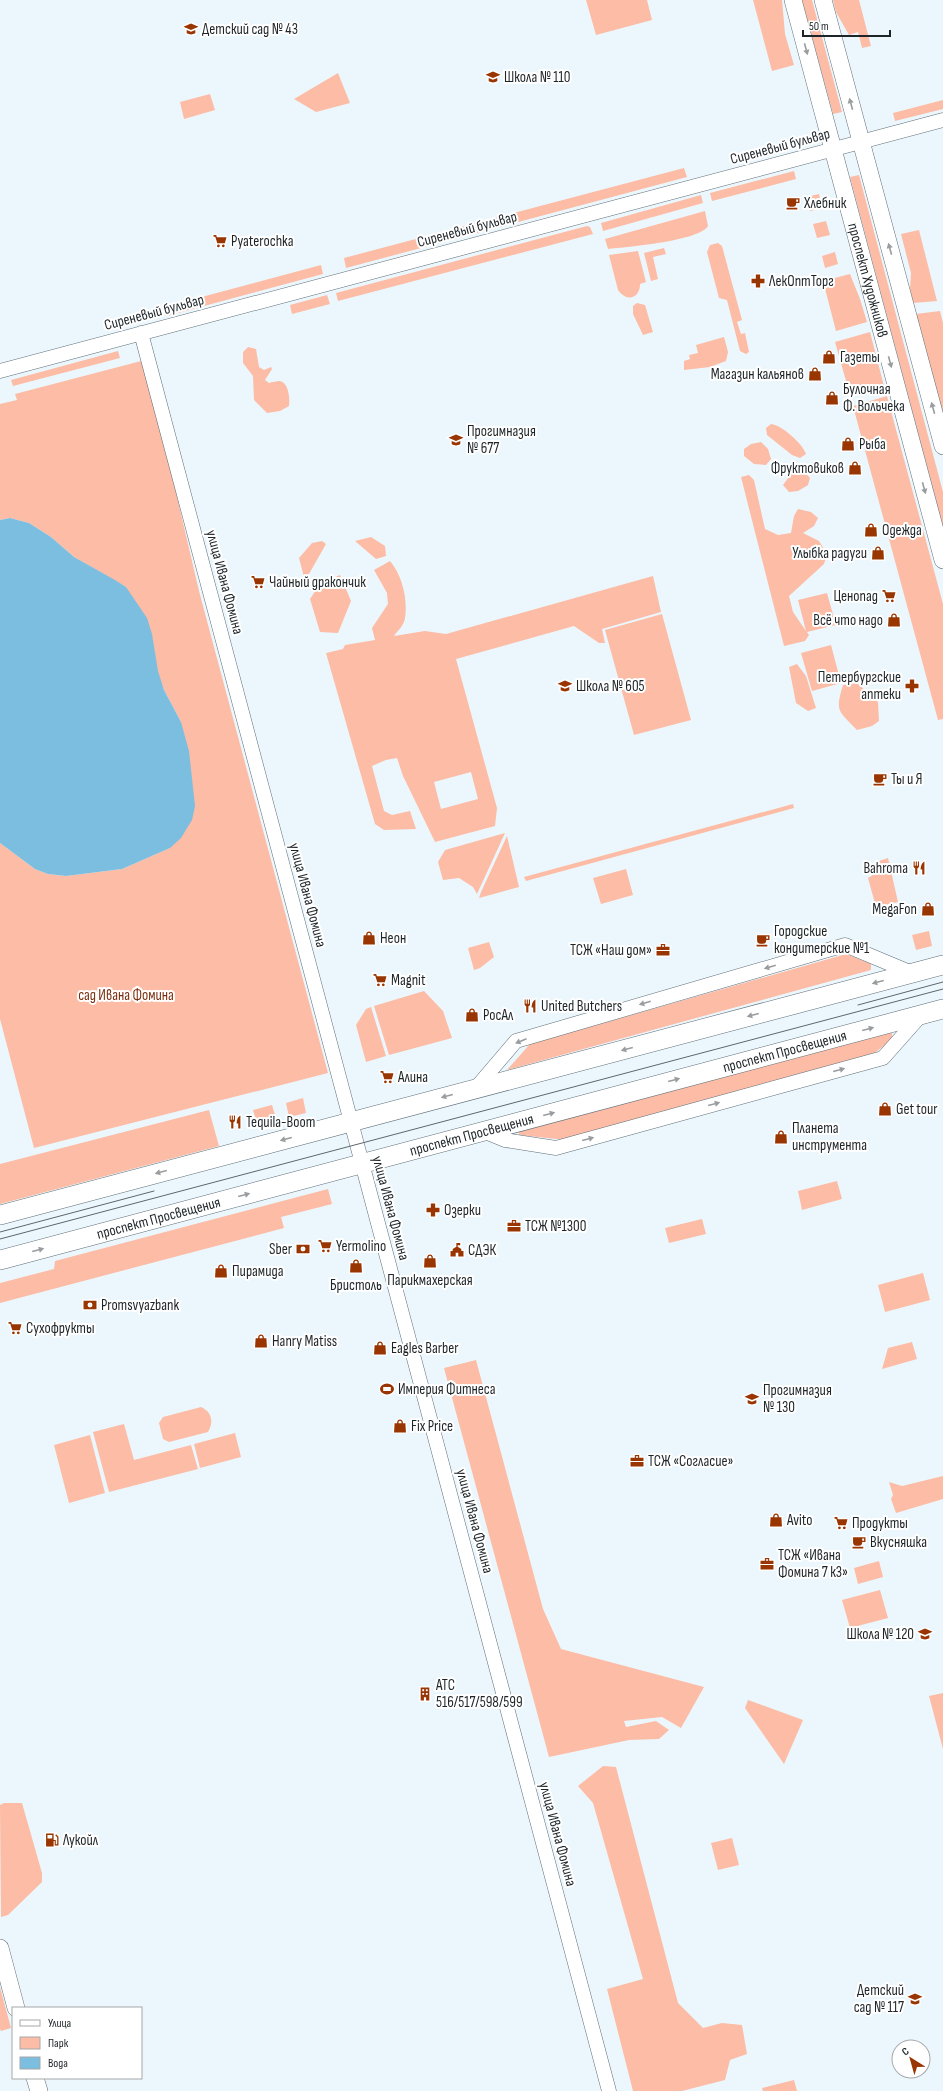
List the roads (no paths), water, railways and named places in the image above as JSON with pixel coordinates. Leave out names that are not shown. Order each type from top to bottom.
[{"type":"main road","points":[[0,1215],[943,965]]},
{"type":"main road","name":"проспект Просвещения","points":[[0,1260],[943,1009]]},
{"type":"street","name":"проспект Художников","points":[[793,0],[943,560]]},
{"type":"street","name":"проспект Художников","points":[[823,0],[943,446]]},
{"type":"street","name":"Сиреневый бульвар","points":[[0,370],[943,120]]},
{"type":"street","name":"улица Ивана Фомина","points":[[141,333],[609,2091]]},
{"type":"street","points":[[475,1089],[516,1041],[845,945],[912,973]]},
{"type":"street","points":[[483,1131],[505,1140],[556,1148],[883,1058],[922,1014]]},
{"type":"street","points":[[0,1948],[16,2007]]},
{"type":"street","points":[[35,2079],[38,2091]]},
{"type":"water","points":[[10,518],[29,523],[51,537],[74,557],[126,587],[147,618],[152,634],[158,671],[164,690],[181,722],[189,751],[195,806],[192,820],[181,838],[170,848],[122,869],[66,876],[48,874],[35,869],[0,843],[0,520]]},
{"type":"tram line","points":[[858,1005],[943,982]]},
{"type":"tram line","points":[[0,1239],[943,989]]},
{"type":"tram line","points":[[0,1232],[154,1191]]},
{"type":"place","name":"Детский сад № 43","points":[[191,29]]},
{"type":"place","name":"Школа № 110","points":[[493,77]]},
{"type":"place","name":"Хлебник","points":[[793,203]]},
{"type":"place","name":"Pyaterochka","points":[[220,241]]},
{"type":"place","name":"ЛекОптТорг","points":[[758,281]]},
{"type":"place","name":"Газеты","points":[[829,357]]},
{"type":"place","name":"Магазин кальянов","points":[[815,374]]},
{"type":"place","name":"Булочная Ф. Вольчека","points":[[832,398]]},
{"type":"place","name":"Прогимназия № 677","points":[[456,440]]},
{"type":"place","name":"Рыба","points":[[848,444]]},
{"type":"place","name":"Фруктовиков","points":[[855,468]]},
{"type":"place","name":"Одежда","points":[[871,530]]},
{"type":"place","name":"Улыбка радуги","points":[[878,553]]},
{"type":"place","name":"Чайный дракончик","points":[[258,582]]},
{"type":"place","name":"Ценопад","points":[[889,596]]},
{"type":"place","name":"Всё что надо","points":[[894,620]]},
{"type":"place","name":"Школа № 605","points":[[565,686]]},
{"type":"place","name":"Петербургские аптеки","points":[[912,686]]},
{"type":"place","name":"Ты и Я","points":[[880,779]]},
{"type":"place","name":"Bahroma","points":[[919,868]]},
{"type":"place","name":"MegaFon","points":[[928,909]]},
{"type":"place","name":"Неон","points":[[369,938]]},
{"type":"place","name":"Городские кондитерские №1","points":[[763,940]]},
{"type":"place","name":"ТСЖ «Наш дом»","points":[[663,950]]},
{"type":"place","name":"Magnit","points":[[380,980]]},
{"type":"place","name":"United Butchers","points":[[530,1006]]},
{"type":"place","name":"РосАл","points":[[472,1015]]},
{"type":"place","name":"Алина","points":[[387,1077]]},
{"type":"place","name":"Get tour","points":[[885,1109]]},
{"type":"place","name":"Tequila-Boom","points":[[235,1122]]},
{"type":"place","name":"Планета инструмента","points":[[781,1137]]},
{"type":"place","name":"Озерки","points":[[433,1210]]},
{"type":"place","name":"ТСЖ №1300","points":[[514,1226]]},
{"type":"place","name":"Yermolino","points":[[325,1246]]},
{"type":"place","name":"Sber","points":[[303,1249]]},
{"type":"place","name":"СДЭК","points":[[457,1250]]},
{"type":"place","name":"Парикмахерская","points":[[430,1261]]},
{"type":"place","name":"Бристоль","points":[[356,1266]]},
{"type":"place","name":"Пирамида","points":[[221,1271]]},
{"type":"place","name":"Promsvyazbank","points":[[90,1305]]},
{"type":"place","name":"Сухофрукты","points":[[15,1328]]},
{"type":"place","name":"Hanry Matiss","points":[[261,1341]]},
{"type":"place","name":"Eagles Barber","points":[[380,1348]]},
{"type":"place","name":"Империя Фитнеса","points":[[387,1389]]},
{"type":"place","name":"Прогимназия № 130","points":[[752,1399]]},
{"type":"place","name":"Fix Price","points":[[400,1426]]},
{"type":"place","name":"ТСЖ «Согласие»","points":[[637,1461]]},
{"type":"place","name":"Avito","points":[[776,1520]]},
{"type":"place","name":"Продукты","points":[[841,1523]]},
{"type":"place","name":"Вкусняшка","points":[[859,1542]]},
{"type":"place","name":"ТСЖ «Ивана Фомина 7 к3»","points":[[767,1564]]},
{"type":"place","name":"Школа № 120","points":[[925,1634]]},
{"type":"place","name":"АТС 516/517/598/599","points":[[425,1694]]},
{"type":"place","name":"Лукойл","points":[[52,1840]]},
{"type":"place","name":"Детский сад № 117","points":[[915,1999]]},
{"type":"park label","name":"сад Ивана Фомина","points":[[126,995]]}]
